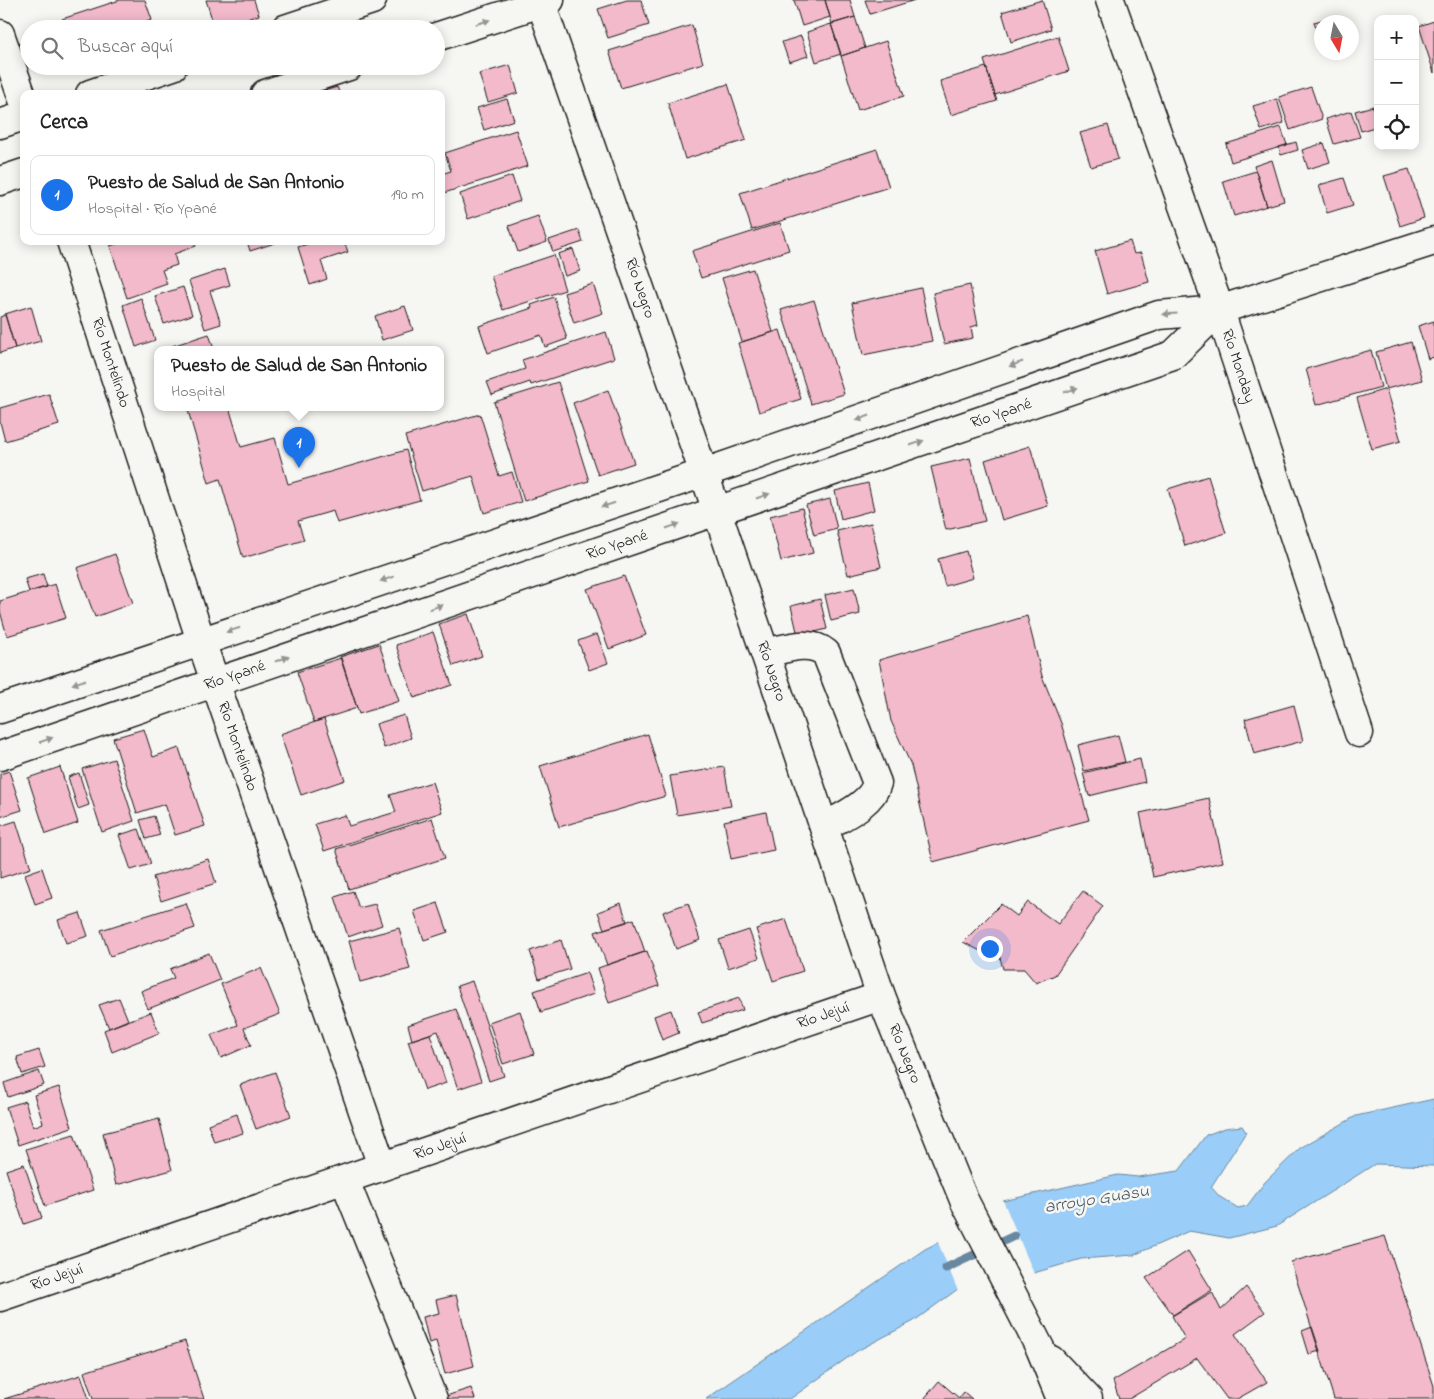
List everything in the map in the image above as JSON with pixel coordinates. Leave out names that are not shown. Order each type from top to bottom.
[{"type":"street","points":[[312,20],[372,0]]},
{"type":"street","name":"Río Monday","points":[[1110,0],[1219,310],[1359,733]]},
{"type":"street","points":[[445,34],[544,1]]},
{"type":"street","name":"Río Negro","points":[[544,1],[881,996],[964,1200],[1035,1340]]},
{"type":"street","points":[[0,34],[20,91]]},
{"type":"street","points":[[102,90],[146,75]]},
{"type":"street","points":[[277,90],[321,75]]},
{"type":"street","points":[[0,124],[20,117]]},
{"type":"street","points":[[0,181],[20,174]]},
{"type":"street","name":"Río Ypané","points":[[0,710],[704,473],[1159,314],[1219,310],[1434,242]]},
{"type":"street","name":"Río Montelindo","points":[[71,245],[202,641],[382,1166]]},
{"type":"street","name":"Río Ypané","points":[[0,756],[1173,355],[1219,310]]},
{"type":"street","points":[[765,653],[803,646],[818,647],[826,653],[877,783],[875,792],[867,801],[824,827]]},
{"type":"street","name":"Río Jejuí","points":[[0,1297],[345,1181],[382,1166],[881,996]]},
{"type":"street","points":[[345,1181],[432,1399]]},
{"type":"street","points":[[1035,1340],[1061,1399]]},
{"type":"street","points":[[1035,1340],[1088,1399]]},
{"type":"water","points":[[1434,1099],[1434,1166],[1375,1164],[1277,1226],[1229,1238],[1189,1231],[1134,1255],[1081,1259],[1034,1273],[1011,1256],[990,1204],[1118,1175],[1138,1177],[1179,1171],[1206,1135],[1225,1128],[1242,1126],[1246,1132],[1211,1187],[1220,1197],[1238,1208],[1247,1206],[1265,1182],[1300,1148],[1356,1116]]},
{"type":"water","points":[[947,1238],[966,1283],[914,1321],[857,1351],[790,1399],[706,1399],[925,1249]]},
{"type":"pier","points":[[1002,1198],[1035,1276],[1008,1257],[987,1204],[989,1201]]},
{"type":"pier","points":[[947,1235],[968,1283],[958,1291],[937,1240]]},
{"type":"building","points":[[120,0],[145,0],[152,20],[62,20]]},
{"type":"building","points":[[206,0],[254,0],[259,15],[243,20],[212,20]]},
{"type":"building","points":[[627,0],[641,0],[649,25],[608,38],[598,9]]},
{"type":"building","points":[[794,0],[825,0],[830,17],[802,26]]},
{"type":"building","points":[[825,0],[850,0],[855,17],[832,24]]},
{"type":"building","points":[[865,0],[915,0],[870,14]]},
{"type":"building","points":[[1042,0],[1051,29],[1011,42],[1002,12]]},
{"type":"building","points":[[855,17],[865,48],[841,56],[831,24]]},
{"type":"building","points":[[1434,21],[1434,73],[1419,26]]},
{"type":"building","points":[[831,24],[841,54],[816,62],[807,32]]},
{"type":"building","points":[[692,25],[703,63],[621,88],[609,51]]},
{"type":"building","points":[[801,36],[808,56],[789,62],[782,42]]},
{"type":"building","points":[[1058,36],[1069,71],[995,95],[984,60]]},
{"type":"building","points":[[886,41],[904,96],[858,110],[841,56]]},
{"type":"building","points":[[510,65],[518,93],[488,102],[479,74]]},
{"type":"building","points":[[986,67],[997,101],[951,115],[940,81]]},
{"type":"building","points":[[728,84],[746,140],[685,159],[668,103]]},
{"type":"building","points":[[337,87],[338,90],[327,90]]},
{"type":"building","points":[[1311,87],[1322,119],[1290,130],[1279,97]]},
{"type":"building","points":[[507,99],[514,120],[484,130],[477,108]]},
{"type":"building","points":[[1277,99],[1284,123],[1261,130],[1253,106]]},
{"type":"building","points":[[1373,106],[1374,127],[1361,131],[1355,111]]},
{"type":"building","points":[[1351,111],[1360,137],[1334,144],[1326,119]]},
{"type":"building","points":[[1108,125],[1118,159],[1091,167],[1080,133]]},
{"type":"building","points":[[1281,127],[1287,145],[1231,162],[1226,144]]},
{"type":"building","points":[[516,130],[528,166],[445,193],[445,173],[451,171],[445,153]]},
{"type":"building","points":[[1296,142],[1298,150],[1281,155],[1279,147]]},
{"type":"building","points":[[1324,143],[1330,162],[1308,169],[1302,150]]},
{"type":"building","points":[[877,149],[889,187],[752,230],[740,193]]},
{"type":"building","points":[[1272,160],[1284,201],[1267,206],[1254,166]]},
{"type":"building","points":[[1409,169],[1424,218],[1400,226],[1384,176]]},
{"type":"building","points":[[1256,171],[1267,206],[1234,216],[1223,181]]},
{"type":"building","points":[[512,176],[520,201],[468,219],[460,194]]},
{"type":"building","points":[[1344,178],[1353,205],[1327,213],[1319,185]]},
{"type":"building","points":[[538,216],[547,242],[518,252],[509,226]]},
{"type":"building","points":[[780,223],[789,250],[701,278],[692,251]]},
{"type":"building","points":[[579,230],[583,242],[553,252],[549,240]]},
{"type":"building","points":[[1130,241],[1134,254],[1141,253],[1149,282],[1107,294],[1095,251]]},
{"type":"building","points":[[248,245],[269,245],[250,251]]},
{"type":"building","points":[[304,245],[345,245],[348,252],[321,261],[327,279],[310,285],[298,247]]},
{"type":"building","points":[[110,246],[196,246],[174,254],[177,265],[162,270],[167,284],[127,298]]},
{"type":"building","points":[[573,249],[580,271],[565,276],[558,254]]},
{"type":"building","points":[[554,255],[565,290],[503,310],[491,276]]},
{"type":"building","points":[[225,269],[230,285],[210,291],[221,324],[205,329],[189,281]]},
{"type":"building","points":[[753,269],[773,332],[742,342],[722,278]]},
{"type":"building","points":[[593,284],[603,313],[574,323],[564,293]]},
{"type":"building","points":[[970,285],[978,325],[971,327],[973,338],[944,344],[933,293]]},
{"type":"building","points":[[183,287],[192,315],[164,324],[155,296]]},
{"type":"building","points":[[921,288],[932,341],[863,355],[852,303]]},
{"type":"building","points":[[554,297],[567,339],[545,347],[541,335],[488,353],[479,326],[532,308],[531,305]]},
{"type":"building","points":[[141,298],[155,340],[136,347],[123,305]]},
{"type":"building","points":[[814,300],[844,394],[811,404],[781,310]]},
{"type":"building","points":[[31,306],[41,341],[15,348],[5,314]]},
{"type":"building","points":[[405,306],[413,330],[382,340],[375,316]]},
{"type":"building","points":[[5,315],[15,348],[0,353],[0,317]]},
{"type":"building","points":[[1434,321],[1434,357],[1428,359],[1418,326]]},
{"type":"building","points":[[780,330],[801,399],[759,412],[738,343]]},
{"type":"building","points":[[606,332],[614,358],[531,385],[530,382],[492,395],[487,382],[525,369],[522,360]]},
{"type":"building","points":[[209,334],[213,346],[172,346]]},
{"type":"building","points":[[1411,342],[1422,380],[1386,389],[1376,352]]},
{"type":"building","points":[[1371,350],[1381,387],[1316,405],[1306,369]]},
{"type":"building","points":[[558,382],[589,481],[524,501],[494,402]]},
{"type":"building","points":[[1386,389],[1401,441],[1372,449],[1357,398]]},
{"type":"building","points":[[608,390],[634,463],[598,475],[573,403]]},
{"type":"building","points":[[49,394],[59,425],[5,441],[0,422],[0,408]]},
{"type":"building","points":[[188,411],[230,411],[241,447],[275,438],[288,484],[406,450],[420,500],[337,523],[333,511],[298,521],[304,540],[243,558],[220,479],[209,483]]},
{"type":"building","points":[[480,414],[499,476],[512,472],[521,502],[484,513],[473,476],[422,491],[405,436]]},
{"type":"building","points":[[1030,446],[1048,506],[1002,520],[985,460]]},
{"type":"building","points":[[970,458],[985,521],[946,530],[931,467]]},
{"type":"building","points":[[1208,476],[1226,533],[1185,546],[1168,489]]},
{"type":"building","points":[[868,483],[874,510],[841,519],[835,491]]},
{"type":"building","points":[[830,499],[837,529],[814,535],[806,505]]},
{"type":"building","points":[[802,508],[813,553],[781,561],[770,516]]},
{"type":"building","points":[[871,523],[881,567],[848,575],[837,531]]},
{"type":"building","points":[[966,551],[973,578],[945,586],[938,559]]},
{"type":"building","points":[[115,554],[133,603],[95,617],[77,568]]},
{"type":"building","points":[[43,574],[47,587],[29,592],[25,579]]},
{"type":"building","points":[[624,576],[646,635],[609,649],[587,589]]},
{"type":"building","points":[[55,584],[66,618],[7,636],[0,611],[0,601]]},
{"type":"building","points":[[854,588],[860,614],[831,621],[825,595]]},
{"type":"building","points":[[820,599],[827,629],[798,636],[791,606]]},
{"type":"building","points":[[468,614],[482,656],[453,666],[439,624]]},
{"type":"building","points":[[1027,616],[1042,676],[1061,723],[1089,820],[933,862],[911,765],[891,721],[879,660]]},
{"type":"building","points":[[433,632],[452,685],[414,698],[396,645]]},
{"type":"building","points":[[597,634],[608,663],[589,670],[578,641]]},
{"type":"building","points":[[379,644],[399,701],[359,714],[340,657]]},
{"type":"building","points":[[341,658],[357,708],[314,722],[297,672]]},
{"type":"building","points":[[1294,705],[1303,741],[1254,754],[1245,719]]},
{"type":"building","points":[[404,715],[411,738],[384,748],[376,724]]},
{"type":"building","points":[[324,719],[345,780],[301,795],[280,734]]},
{"type":"building","points":[[144,729],[153,757],[179,748],[205,826],[175,835],[165,804],[137,813],[113,738]]},
{"type":"building","points":[[648,734],[666,796],[559,827],[540,766]]},
{"type":"building","points":[[1118,735],[1125,762],[1084,771],[1078,745]]},
{"type":"building","points":[[114,759],[134,821],[102,832],[82,769]]},
{"type":"building","points":[[1140,759],[1145,782],[1089,796],[1083,773]]},
{"type":"building","points":[[60,767],[78,823],[46,834],[28,778]]},
{"type":"building","points":[[724,767],[731,806],[677,815],[670,776]]},
{"type":"building","points":[[9,771],[22,810],[0,817],[0,774]]},
{"type":"building","points":[[79,773],[89,805],[78,809],[68,777]]},
{"type":"building","points":[[432,782],[442,812],[324,851],[315,824],[345,815],[349,826],[396,812],[390,795]]},
{"type":"building","points":[[1209,798],[1223,862],[1153,877],[1140,813]]},
{"type":"building","points":[[766,812],[774,850],[731,859],[724,821]]},
{"type":"building","points":[[154,816],[160,835],[146,839],[140,820]]},
{"type":"building","points":[[432,818],[445,858],[349,889],[336,849]]},
{"type":"building","points":[[16,821],[31,868],[0,878],[0,826]]},
{"type":"building","points":[[139,829],[151,864],[131,870],[119,835]]},
{"type":"building","points":[[208,859],[216,883],[161,901],[153,877]]},
{"type":"building","points":[[42,868],[52,898],[35,904],[25,874]]},
{"type":"building","points":[[353,891],[359,908],[375,904],[382,925],[348,937],[335,897]]},
{"type":"building","points":[[1083,891],[1103,906],[1055,975],[1036,983],[1024,969],[1003,969],[999,954],[988,955],[963,942],[1001,904],[1017,916],[1028,902],[1058,924]]},
{"type":"building","points":[[186,903],[195,928],[110,956],[101,930]]},
{"type":"building","points":[[438,903],[448,932],[424,940],[414,911]]},
{"type":"building","points":[[621,903],[627,922],[604,929],[598,912]]},
{"type":"building","points":[[688,903],[700,940],[676,949],[663,912]]},
{"type":"building","points":[[80,913],[88,936],[66,943],[58,920]]},
{"type":"building","points":[[634,919],[645,952],[607,965],[595,932]]},
{"type":"building","points":[[786,919],[803,971],[773,981],[756,929]]},
{"type":"building","points":[[399,928],[410,969],[360,982],[349,941]]},
{"type":"building","points":[[749,930],[759,958],[728,968],[719,940]]},
{"type":"building","points":[[561,940],[570,969],[539,979],[530,951]]},
{"type":"building","points":[[647,951],[659,986],[609,1003],[598,968]]},
{"type":"building","points":[[209,953],[220,980],[148,1009],[141,991],[174,978],[170,969]]},
{"type":"building","points":[[261,968],[280,1014],[244,1028],[251,1045],[221,1058],[211,1035],[238,1025],[221,984]]},
{"type":"building","points":[[587,973],[594,994],[541,1012],[534,991]]},
{"type":"building","points":[[472,981],[504,1076],[489,1081],[457,986]]},
{"type":"building","points":[[119,998],[128,1020],[109,1028],[99,1005]]},
{"type":"building","points":[[739,998],[743,1010],[702,1023],[698,1012]]},
{"type":"building","points":[[456,1009],[481,1081],[458,1089],[438,1031],[412,1040],[408,1025]]},
{"type":"building","points":[[671,1010],[679,1033],[662,1040],[654,1016]]},
{"type":"building","points":[[520,1011],[534,1054],[503,1064],[489,1022]]},
{"type":"building","points":[[151,1012],[159,1033],[112,1052],[104,1030]]},
{"type":"building","points":[[430,1034],[446,1083],[425,1090],[408,1041]]},
{"type":"building","points":[[39,1050],[45,1067],[22,1074],[17,1057]]},
{"type":"building","points":[[39,1071],[44,1085],[8,1097],[4,1083]]},
{"type":"building","points":[[275,1072],[291,1116],[256,1129],[240,1085]]},
{"type":"building","points":[[59,1087],[72,1127],[18,1145],[6,1107],[25,1101],[33,1127],[43,1123],[34,1095]]},
{"type":"building","points":[[237,1114],[243,1133],[214,1142],[208,1124]]},
{"type":"building","points":[[159,1119],[172,1170],[116,1185],[103,1133]]},
{"type":"building","points":[[74,1134],[93,1190],[45,1206],[26,1149]]},
{"type":"building","points":[[24,1164],[42,1218],[24,1224],[6,1170]]},
{"type":"building","points":[[1385,1236],[1434,1386],[1434,1399],[1334,1399],[1291,1262]]},
{"type":"building","points":[[1188,1251],[1212,1290],[1173,1315],[1146,1278]]},
{"type":"building","points":[[1246,1287],[1265,1312],[1235,1334],[1267,1382],[1237,1399],[1227,1399],[1197,1358],[1129,1399],[1119,1399],[1113,1381],[1185,1339],[1172,1316],[1212,1292],[1221,1310]]},
{"type":"building","points":[[456,1295],[474,1366],[445,1374],[436,1341],[429,1343],[423,1317],[439,1313],[436,1300]]},
{"type":"building","points":[[1312,1327],[1320,1351],[1309,1354],[1302,1331]]},
{"type":"building","points":[[185,1341],[204,1399],[93,1399],[84,1372]]},
{"type":"building","points":[[81,1375],[89,1399],[4,1399]]},
{"type":"building","points":[[939,1381],[959,1398],[964,1392],[972,1399],[924,1399]]},
{"type":"building","points":[[471,1388],[475,1399],[447,1399],[446,1396]]},
{"type":"waterway","name":"arroyo Guasu","points":[[946,1268],[1014,1236]]},
{"type":"place","name":"Puesto de Salud de San Antonio","points":[[299,468]]}]
